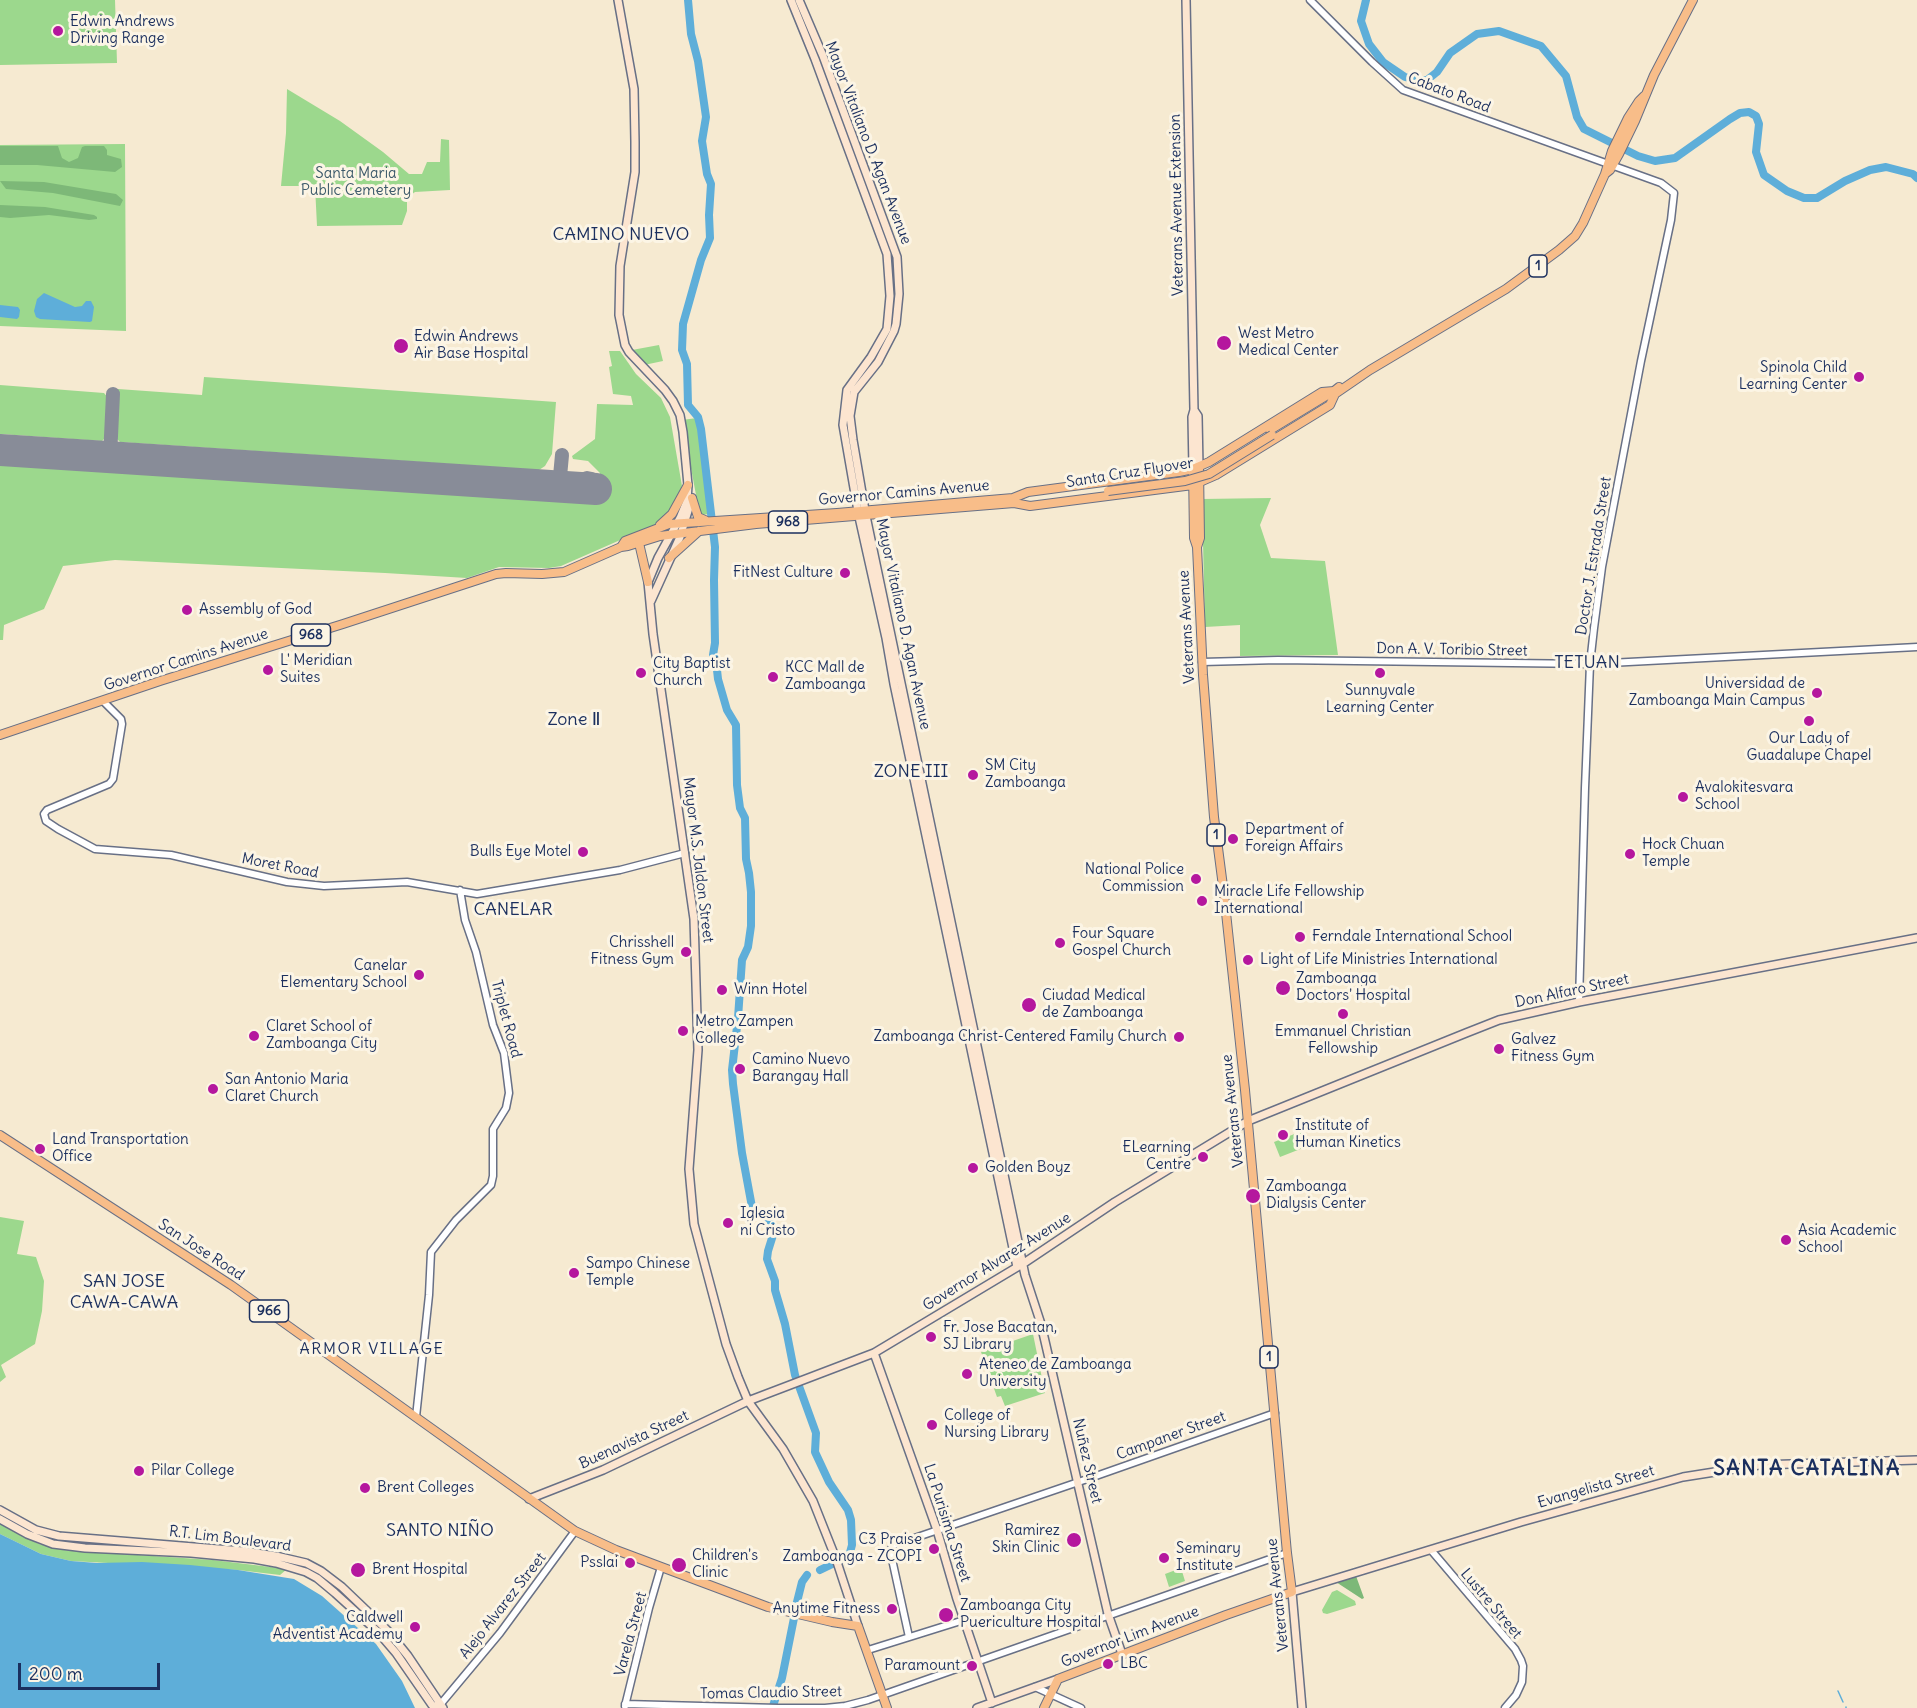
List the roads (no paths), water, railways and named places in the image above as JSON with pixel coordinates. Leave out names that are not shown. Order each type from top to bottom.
[{"type":"main road","name":"Mayor M.S. Jaldon Street","points":[[618,0],[634,89],[636,142],[635,172],[620,266],[619,315],[625,345],[629,352],[665,390],[680,415],[688,485],[681,532],[650,604]]},
{"type":"main road","name":"Mayor Vitaliano D. Agan Avenue","points":[[791,0],[819,58]]},
{"type":"main road","name":"Mayor Vitaliano D. Agan Avenue","points":[[799,0],[874,206],[897,257],[893,266],[896,324],[894,331],[878,362],[854,392],[851,409],[862,513]]},
{"type":"main road","name":"Veterans Avenue Extension","points":[[1186,0],[1194,410],[1198,416],[1196,468]]},
{"type":"main road","name":"1","points":[[1334,393],[1506,289],[1575,236],[1693,0]]},
{"type":"main road","name":"Mayor Vitaliano D. Agan Avenue","points":[[894,305],[882,339],[851,382],[845,398],[843,425],[886,638],[898,683],[1020,1265],[1025,1275]]},
{"type":"main road","points":[[888,324],[896,324]]},
{"type":"main road","name":"Governor Camins Avenue","points":[[0,735],[486,577],[507,573],[564,572],[621,547],[716,524],[1014,500],[1028,492],[1196,468],[1215,459],[1322,392],[1334,393],[1330,405],[1223,471],[1196,484],[1030,506],[1014,500]]},
{"type":"main road","name":"Santa Cruz Flyover","points":[[1014,500],[1185,481],[1209,474],[1334,393]]},
{"type":"main road","points":[[1257,433],[1264,445]]},
{"type":"main road","points":[[1236,446],[1244,458]]},
{"type":"main road","points":[[1215,459],[1223,471]]},
{"type":"main road","name":"1","points":[[1196,468],[1196,484]]},
{"type":"main road","points":[[1171,473],[1173,488]]},
{"type":"main road","points":[[1145,476],[1147,491]]},
{"type":"main road","points":[[1120,480],[1122,495]]},
{"type":"main road","name":"Veterans Avenue","points":[[1196,484],[1194,538],[1197,547],[1202,662],[1214,817],[1226,904],[1248,1121],[1302,1708]]},
{"type":"main road","name":"Mayor M.S. Jaldon Street","points":[[688,485],[692,498],[681,523],[658,558],[648,582],[694,919],[698,1050],[689,1169],[693,1213],[726,1344],[748,1401],[805,1484],[838,1564],[858,1626]]},
{"type":"main road","points":[[655,529],[672,514],[688,485]]},
{"type":"main road","points":[[669,558],[704,527],[692,498]]},
{"type":"main road","name":"Governor Camins Avenue","points":[[621,547],[625,542],[655,529],[681,523],[704,527]]},
{"type":"main road","points":[[639,543],[648,582]]},
{"type":"main road","name":"Don Alfaro Street","points":[[1248,1121],[1492,1023],[1579,1002],[1917,938]]},
{"type":"main road","name":"Governor Alvarez Avenue","points":[[748,1401],[874,1353],[1020,1265],[1115,1202],[1248,1121]]},
{"type":"main road","name":"San Jose Road","points":[[0,1135],[214,1274],[529,1499]]},
{"type":"main road","name":"Nuñez Street","points":[[1025,1275],[1041,1324],[1108,1614],[1122,1654]]},
{"type":"main road","name":"La Purisima Street","points":[[874,1353],[937,1530],[992,1702]]},
{"type":"main road","name":"Buenavista Street","points":[[529,1499],[603,1470],[748,1401]]},
{"type":"main road","name":"Evangelista Street","points":[[1292,1592],[1668,1480],[1759,1465],[1917,1460]]},
{"type":"main road","name":"966","points":[[529,1499],[575,1532],[616,1550],[768,1607],[858,1626]]},
{"type":"main road","name":"R.T. Lim Boulevard","points":[[0,1510],[36,1530],[58,1536],[243,1551],[306,1563],[342,1587],[387,1630],[408,1656],[437,1706]]},
{"type":"main road","name":"R.T. Lim Boulevard","points":[[0,1519],[27,1534],[52,1544],[254,1559],[306,1572],[335,1593],[378,1632],[437,1706]]},
{"type":"main road","name":"Governor Lim Avenue","points":[[977,1708],[1292,1592]]},
{"type":"main road","points":[[858,1626],[887,1708]]},
{"type":"main road","points":[[1044,1708],[1058,1679]]},
{"type":"street","name":"Cabato Road","points":[[1310,0],[1364,55],[1403,90],[1610,165]]},
{"type":"street","name":"Doctor J. Estrada Street","points":[[1579,1002],[1590,664],[1602,567],[1674,202],[1674,193],[1668,187],[1610,165]]},
{"type":"street","name":"Don A. V. Toribio Street","points":[[1202,662],[1284,660],[1590,664],[1917,647]]},
{"type":"street","name":"Moret Road","points":[[103,701],[121,719],[122,724],[113,779],[109,784],[47,810],[44,814],[49,823],[95,849],[171,855],[296,883],[328,886],[406,882],[485,894],[633,868],[685,853]]},
{"type":"street","name":"Triplet Road","points":[[416,1417],[429,1295],[431,1252],[456,1220],[490,1185],[493,1176],[493,1129],[506,1108],[509,1093],[504,1053],[493,1024],[476,952],[466,926],[460,890]]},
{"type":"street","name":"Campaner Street","points":[[909,1637],[890,1548],[894,1545],[1275,1413]]},
{"type":"street","name":"Alejo Alvarez Street","points":[[437,1706],[500,1633],[575,1532]]},
{"type":"street","name":"Lustre Street","points":[[1431,1550],[1515,1649],[1521,1660],[1522,1682],[1516,1695],[1505,1708]]},
{"type":"street","name":"Tomas Claudio Street","points":[[624,1706],[825,1708],[845,1706],[1287,1553]]},
{"type":"street","name":"Varela Street","points":[[624,1706],[662,1567]]},
{"type":"street","points":[[867,1650],[964,1620]]},
{"type":"street","points":[[1035,1687],[1081,1708]]},
{"type":"water","points":[[44,293],[75,307],[91,301],[94,307],[92,321],[36,317],[34,311],[37,299]]},
{"type":"water","points":[[0,305],[18,307],[19,317],[17,319],[0,317]]},
{"type":"water","points":[[0,1534],[41,1554],[71,1561],[190,1565],[294,1579],[322,1596],[376,1644],[402,1681],[415,1708],[0,1708]]},
{"type":"waterway","points":[[688,0],[691,34],[698,61],[706,117],[702,141],[707,174],[711,184],[710,238],[701,260],[683,324],[682,350],[687,364],[688,405],[698,417],[701,429],[715,547],[713,655],[727,710],[736,725],[737,785],[740,808],[745,818],[746,859],[751,892],[751,926],[748,947],[742,960],[732,1070],[733,1084],[752,1207],[769,1220],[772,1227],[773,1235],[767,1259],[775,1281],[775,1290],[785,1324],[795,1375],[816,1433],[815,1452],[829,1482],[848,1510],[851,1520],[852,1545],[849,1556],[820,1570]]},
{"type":"waterway","points":[[1366,0],[1361,21],[1369,44],[1383,62],[1405,77],[1420,81],[1427,80],[1437,72],[1450,53],[1477,34],[1499,31],[1541,46],[1566,76],[1577,117],[1584,129],[1638,156],[1655,161],[1675,158],[1730,119],[1740,113],[1749,112],[1756,116],[1759,124],[1756,152],[1764,175],[1787,191],[1804,198],[1817,198],[1845,181],[1870,170],[1886,167],[1913,174],[1917,178]]},
{"type":"waterway","points":[[795,1610],[802,1582],[807,1575]]},
{"type":"waterway","points":[[773,1706],[782,1678],[794,1618]]},
{"type":"waterway","points":[[1838,1691],[1843,1702]]},
{"type":"place","name":"Edwin Andrews Driving Range","points":[[58,31]]},
{"type":"place","name":"West Metro Medical Center","points":[[1224,343]]},
{"type":"place","name":"Edwin Andrews Air Base Hospital","points":[[401,346]]},
{"type":"place","name":"Spinola Child Learning Center","points":[[1859,377]]},
{"type":"place","name":"FitNest Culture","points":[[845,573]]},
{"type":"place","name":"Assembly of God","points":[[187,610]]},
{"type":"place","name":"L' Meridian Suites","points":[[268,670]]},
{"type":"place","name":"City Baptist Church","points":[[641,673]]},
{"type":"place","name":"Sunnyvale Learning Center","points":[[1380,673]]},
{"type":"place","name":"KCC Mall de Zamboanga","points":[[773,677]]},
{"type":"place","name":"Universidad de Zamboanga Main Campus","points":[[1817,693]]},
{"type":"place","name":"Our Lady of Guadalupe Chapel","points":[[1809,721]]},
{"type":"place","name":"SM City Zamboanga","points":[[973,775]]},
{"type":"place","name":"Avalokitesvara School","points":[[1683,797]]},
{"type":"place","name":"Department of Foreign Affairs","points":[[1233,839]]},
{"type":"place","name":"Bulls Eye Motel","points":[[583,852]]},
{"type":"place","name":"Hock Chuan Temple","points":[[1630,854]]},
{"type":"place","name":"National Police Commission","points":[[1196,879]]},
{"type":"place","name":"Miracle Life Fellowship International","points":[[1202,901]]},
{"type":"place","name":"Ferndale International School","points":[[1300,937]]},
{"type":"place","name":"Four Square Gospel Church","points":[[1060,943]]},
{"type":"place","name":"Chrisshell Fitness Gym","points":[[686,952]]},
{"type":"place","name":"Light of Life Ministries International","points":[[1248,960]]},
{"type":"place","name":"Canelar Elementary School","points":[[419,975]]},
{"type":"place","name":"Zamboanga Doctors' Hospital","points":[[1283,988]]},
{"type":"place","name":"Winn Hotel","points":[[722,990]]},
{"type":"place","name":"Ciudad Medical de Zamboanga","points":[[1029,1005]]},
{"type":"place","name":"Emmanuel Christian Fellowship","points":[[1343,1014]]},
{"type":"place","name":"Metro Zampen College","points":[[683,1031]]},
{"type":"place","name":"Claret School of Zamboanga City","points":[[254,1036]]},
{"type":"place","name":"Zamboanga Christ-Centered Family Church","points":[[1179,1037]]},
{"type":"place","name":"Galvez Fitness Gym","points":[[1499,1049]]},
{"type":"place","name":"Camino Nuevo Barangay Hall","points":[[740,1069]]},
{"type":"place","name":"San Antonio Maria Claret Church","points":[[213,1089]]},
{"type":"place","name":"Institute of Human Kinetics","points":[[1283,1135]]},
{"type":"place","name":"Land Transportation Office","points":[[40,1149]]},
{"type":"place","name":"ELearning Centre","points":[[1203,1157]]},
{"type":"place","name":"Golden Boyz","points":[[973,1168]]},
{"type":"place","name":"Zamboanga Dialysis Center","points":[[1253,1196]]},
{"type":"place","name":"Iglesia ni Cristo","points":[[728,1223]]},
{"type":"place","name":"Asia Academic School","points":[[1786,1240]]},
{"type":"place","name":"Sampo Chinese Temple","points":[[574,1273]]},
{"type":"place","name":"Fr. Jose Bacatan, SJ Library","points":[[931,1337]]},
{"type":"place","name":"Ateneo de Zamboanga University","points":[[967,1374]]},
{"type":"place","name":"College of Nursing Library","points":[[932,1425]]},
{"type":"place","name":"Pilar College","points":[[139,1471]]},
{"type":"place","name":"Brent Colleges","points":[[365,1488]]},
{"type":"place","name":"Ramirez Skin Clinic","points":[[1074,1540]]},
{"type":"place","name":"C3 Praise Zamboanga - ZCOPI","points":[[934,1549]]},
{"type":"place","name":"Seminary Institute","points":[[1164,1558]]},
{"type":"place","name":"Psslai","points":[[630,1563]]},
{"type":"place","name":"Children's Clinic","points":[[679,1565]]},
{"type":"place","name":"Brent Hospital","points":[[358,1570]]},
{"type":"place","name":"Anytime Fitness","points":[[892,1609]]},
{"type":"place","name":"Zamboanga City Puericulture Hospital","points":[[946,1615]]},
{"type":"place","name":"Caldwell Adventist Academy","points":[[415,1627]]},
{"type":"place","name":"LBC","points":[[1108,1664]]},
{"type":"place","name":"Paramount","points":[[972,1666]]},
{"type":"district","name":"CAMINO NUEVO","points":[[621,235]]},
{"type":"district","name":"TETUAN","points":[[1587,663]]},
{"type":"district","name":"Zone Ⅱ","points":[[574,720]]},
{"type":"district","name":"ZONE III","points":[[911,772]]},
{"type":"district","name":"CANELAR","points":[[513,910]]},
{"type":"district","name":"SAN JOSE CAWA-CAWA","points":[[124,1292]]},
{"type":"district","name":"ARMOR VILLAGE","points":[[372,1349]]},
{"type":"district","name":"SANTA CATALINA","points":[[1807,1469]]},
{"type":"district","name":"SANTO NIÑO","points":[[440,1531]]},
{"type":"park label","name":"Santa Maria Public Cemetery","points":[[356,182]]}]
